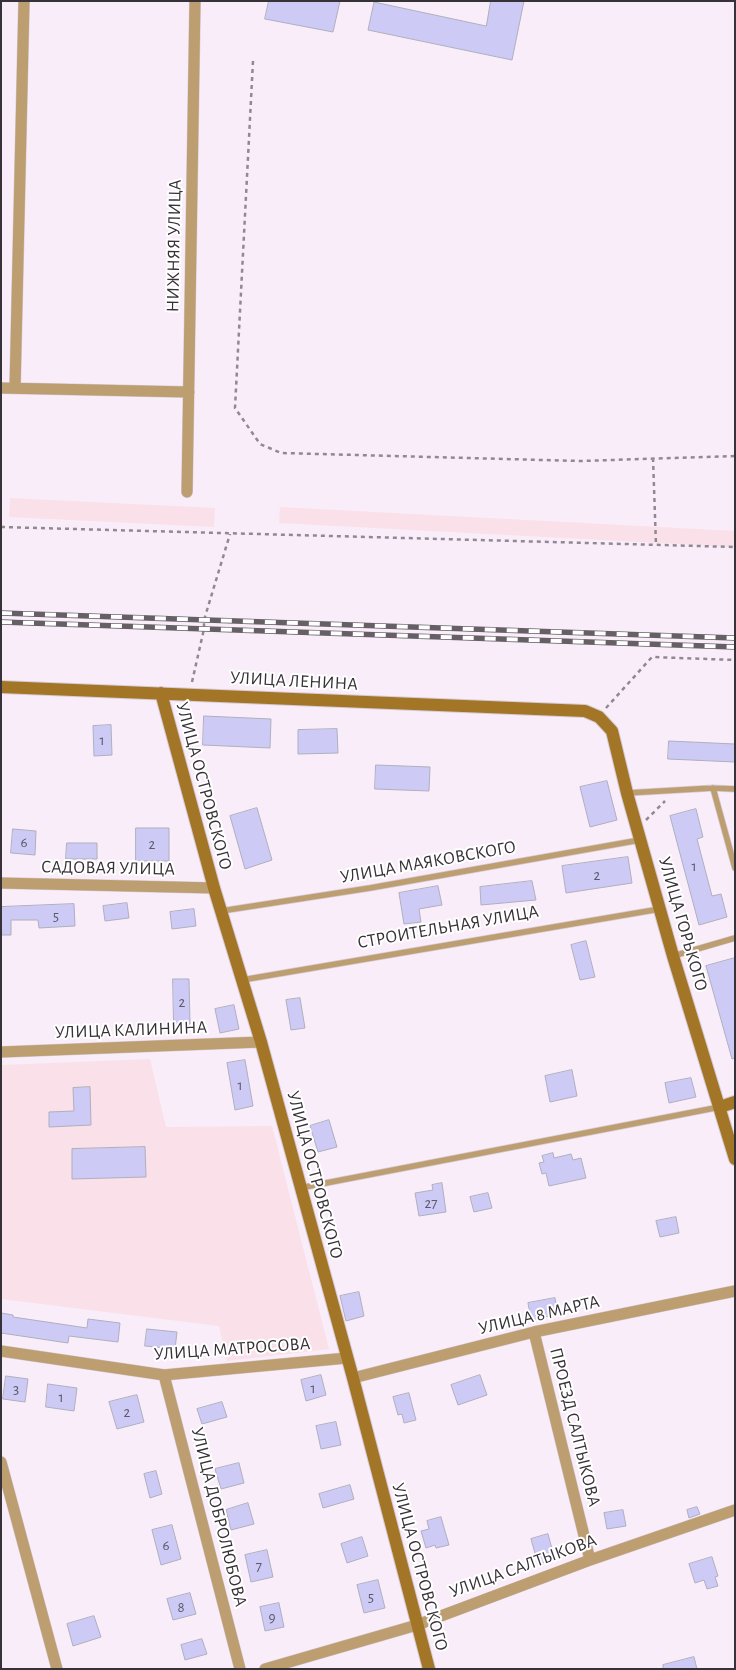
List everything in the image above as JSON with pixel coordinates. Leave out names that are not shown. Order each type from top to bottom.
[{"type":"street","points":[[15,388],[24,1]]},
{"type":"street","name":"НИЖНЯЯ УЛИЦА","points":[[187,492],[195,1]]},
{"type":"street","points":[[1,388],[188,392]]},
{"type":"street","name":"УЛИЦА ЛЕНИНА","points":[[1,687],[585,711],[599,717]]},
{"type":"street","name":"УЛИЦА ОСТРОВСКОГО","points":[[161,693],[214,888],[261,1042],[353,1378],[429,1669]]},
{"type":"street","name":"УЛИЦА ГОРЬКОГО","points":[[599,717],[612,731],[638,835],[735,1158]]},
{"type":"street","name":"САДОВАЯ УЛИЦА","points":[[1,883],[214,888]]},
{"type":"street","name":"УЛИЦА КАЛИНИНА","points":[[1,1052],[261,1042]]},
{"type":"street","points":[[720,1107],[735,1102]]},
{"type":"street","name":"УЛИЦА 8 МАРТА","points":[[353,1378],[534,1332],[735,1291]]},
{"type":"street","name":"ПРОЕЗД САЛТЫКОВА","points":[[534,1332],[590,1560]]},
{"type":"street","name":"УЛИЦА МАТРОСОВА","points":[[1,1351],[164,1375],[347,1358]]},
{"type":"street","name":"УЛИЦА ДОБРОЛЮБОВА","points":[[164,1375],[240,1669]]},
{"type":"street","points":[[1,1462],[57,1669]]},
{"type":"street","name":"УЛИЦА САЛТЫКОВА","points":[[266,1669],[416,1625],[590,1560],[735,1510]]},
{"type":"lane","points":[[626,793],[713,788],[735,789]]},
{"type":"lane","points":[[713,788],[735,868]]},
{"type":"lane","name":"УЛИЦА МАЯКОВСКОГО","points":[[221,911],[379,886],[638,835]]},
{"type":"lane","name":"СТРОИТЕЛЬНАЯ УЛИЦА","points":[[242,980],[660,908]]},
{"type":"lane","points":[[673,956],[735,938]]},
{"type":"lane","points":[[300,1188],[720,1107]]},
{"type":"path","points":[[252,62],[235,408],[260,444],[281,453],[580,461],[735,456]]},
{"type":"path","points":[[653,458],[656,545]]},
{"type":"path","points":[[1,527],[735,547]]},
{"type":"path","points":[[189,694],[204,629],[204,620],[230,534]]},
{"type":"path","points":[[599,717],[652,657],[735,660]]},
{"type":"path","points":[[638,835],[668,797]]},
{"type":"shaded area","points":[[10,498],[215,508],[214,527],[9,517]]},
{"type":"shaded area","points":[[280,507],[735,531],[735,547],[279,523]]},
{"type":"shaded area","points":[[150,1059],[166,1127],[272,1126],[329,1349],[227,1361],[219,1326],[1,1299],[1,1065]]},
{"type":"building","points":[[269,1],[340,1],[333,32],[265,19]]},
{"type":"building","points":[[491,1],[524,1],[512,60],[368,30],[374,2],[486,26]]},
{"type":"building","points":[[204,716],[271,719],[270,748],[203,745]]},
{"type":"building","points":[[111,725],[112,755],[94,756],[93,726]]},
{"type":"building","points":[[337,729],[338,753],[298,754],[298,730]]},
{"type":"building","points":[[669,741],[735,744],[735,762],[668,759]]},
{"type":"building","points":[[376,765],[430,767],[429,791],[375,789]]},
{"type":"building","points":[[607,781],[617,820],[590,827],[580,787]]},
{"type":"building","points":[[257,808],[272,860],[245,869],[230,816]]},
{"type":"building","points":[[696,809],[703,837],[697,839],[712,896],[721,894],[727,917],[699,925],[670,816]]},
{"type":"building","points":[[136,828],[169,828],[169,861],[136,861]]},
{"type":"building","points":[[13,829],[36,831],[35,855],[11,853]]},
{"type":"building","points":[[67,843],[97,843],[97,859],[66,859]]},
{"type":"building","points":[[628,857],[632,883],[566,893],[562,866]]},
{"type":"building","points":[[532,881],[536,900],[481,905],[480,887]]},
{"type":"building","points":[[438,886],[442,905],[419,909],[421,922],[404,924],[399,893]]},
{"type":"building","points":[[127,903],[129,918],[105,921],[103,906]]},
{"type":"building","points":[[74,904],[75,926],[39,928],[38,920],[11,920],[11,935],[1,935],[1,907]]},
{"type":"building","points":[[194,909],[196,926],[172,929],[170,912]]},
{"type":"building","points":[[586,941],[595,977],[580,980],[571,945]]},
{"type":"building","points":[[735,958],[735,1058],[732,1059],[706,966]]},
{"type":"building","points":[[173,979],[189,979],[190,1024],[174,1025]]},
{"type":"building","points":[[300,998],[305,1028],[291,1030],[286,1000]]},
{"type":"building","points":[[234,1005],[239,1029],[220,1033],[215,1009]]},
{"type":"building","points":[[245,1060],[253,1106],[235,1110],[227,1063]]},
{"type":"building","points":[[572,1070],[577,1096],[550,1102],[545,1076]]},
{"type":"building","points":[[691,1078],[696,1097],[669,1103],[665,1083]]},
{"type":"building","points":[[90,1087],[91,1125],[49,1127],[49,1112],[74,1111],[73,1088]]},
{"type":"building","points":[[329,1120],[337,1147],[318,1152],[310,1126]]},
{"type":"building","points":[[145,1147],[146,1177],[72,1179],[72,1149]]},
{"type":"building","points":[[553,1153],[554,1158],[571,1154],[573,1160],[581,1158],[586,1178],[549,1186],[546,1173],[542,1174],[539,1163],[544,1162],[542,1156]]},
{"type":"building","points":[[442,1183],[446,1212],[419,1216],[415,1193],[433,1190],[432,1185]]},
{"type":"building","points":[[488,1193],[492,1208],[474,1212],[470,1197]]},
{"type":"building","points":[[676,1217],[679,1233],[660,1237],[656,1221]]},
{"type":"building","points":[[359,1292],[364,1316],[346,1321],[340,1296]]},
{"type":"building","points":[[555,1298],[557,1311],[549,1313],[549,1316],[531,1320],[528,1303]]},
{"type":"building","points":[[1,1313],[13,1315],[13,1317],[87,1328],[88,1319],[120,1323],[118,1342],[69,1336],[68,1343],[1,1333]]},
{"type":"building","points":[[147,1329],[177,1332],[175,1349],[145,1346]]},
{"type":"building","points":[[321,1375],[326,1395],[306,1401],[301,1380]]},
{"type":"building","points":[[480,1375],[487,1395],[458,1405],[451,1385]]},
{"type":"building","points":[[6,1376],[28,1379],[25,1402],[3,1399]]},
{"type":"building","points":[[48,1384],[77,1388],[74,1411],[46,1407]]},
{"type":"building","points":[[409,1393],[416,1420],[404,1423],[402,1414],[398,1415],[393,1397]]},
{"type":"building","points":[[137,1395],[144,1422],[117,1429],[109,1402]]},
{"type":"building","points":[[222,1402],[227,1417],[202,1424],[197,1409]]},
{"type":"building","points":[[336,1422],[341,1445],[321,1449],[316,1426]]},
{"type":"building","points":[[239,1463],[244,1483],[221,1489],[215,1469]]},
{"type":"building","points":[[156,1471],[162,1494],[150,1498],[144,1474]]},
{"type":"building","points":[[350,1485],[354,1499],[323,1508],[319,1494]]},
{"type":"building","points":[[248,1503],[254,1524],[231,1530],[226,1510]]},
{"type":"building","points":[[697,1507],[700,1514],[689,1518],[687,1510]]},
{"type":"building","points":[[623,1510],[626,1526],[607,1529],[604,1513]]},
{"type":"building","points":[[441,1517],[449,1545],[436,1548],[435,1545],[426,1548],[421,1531],[429,1529],[427,1521]]},
{"type":"building","points":[[172,1525],[181,1559],[161,1565],[152,1530]]},
{"type":"building","points":[[548,1534],[555,1560],[538,1564],[531,1539]]},
{"type":"building","points":[[362,1537],[368,1556],[347,1563],[341,1544]]},
{"type":"building","points":[[267,1550],[273,1577],[251,1582],[245,1555]]},
{"type":"building","points":[[712,1557],[718,1576],[715,1577],[718,1586],[707,1589],[704,1580],[695,1583],[689,1564]]},
{"type":"building","points":[[378,1580],[385,1608],[364,1613],[357,1585]]},
{"type":"building","points":[[190,1593],[196,1614],[173,1620],[167,1599]]},
{"type":"building","points":[[279,1603],[284,1627],[265,1631],[260,1607]]},
{"type":"building","points":[[94,1616],[101,1637],[73,1646],[67,1624]]},
{"type":"building","points":[[202,1639],[207,1654],[185,1660],[181,1645]]},
{"type":"building","points":[[694,1657],[697,1669],[663,1669],[663,1665]]},
{"type":"railway","points":[[1,613],[735,638]]},
{"type":"railway","points":[[1,622],[735,647]]}]
